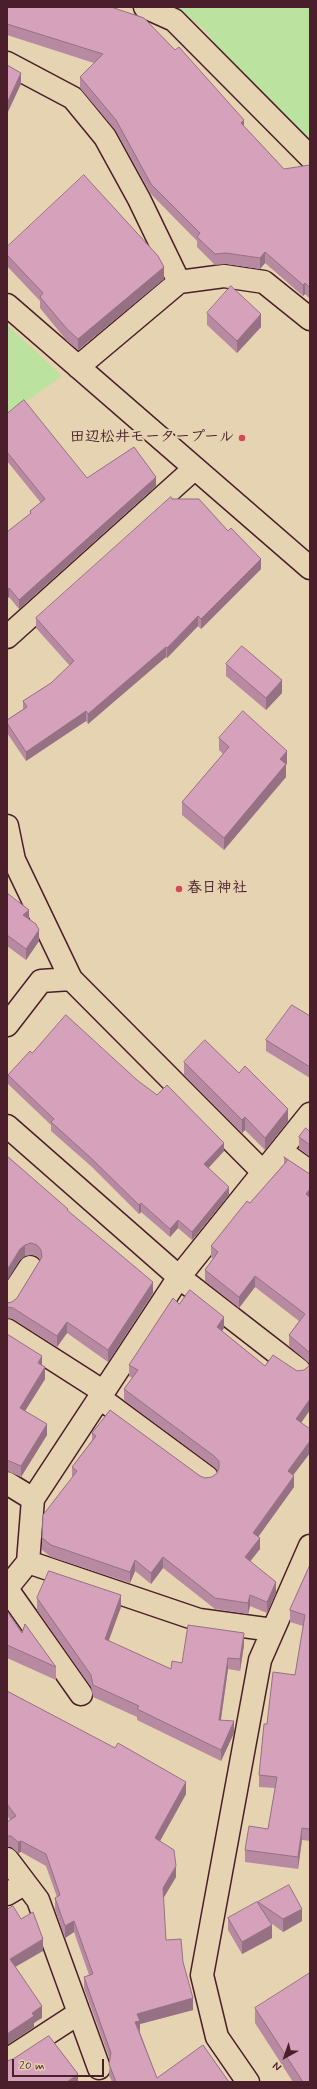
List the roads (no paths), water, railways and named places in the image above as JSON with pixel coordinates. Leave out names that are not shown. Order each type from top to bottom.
[{"type":"street","points":[[145,7],[174,20],[310,157]]},
{"type":"street","points":[[7,63],[73,98],[105,137],[139,199],[179,282]]},
{"type":"street","points":[[78,367],[179,282],[224,276],[264,282],[310,319]]},
{"type":"street","points":[[7,305],[310,568]]},
{"type":"street","points":[[7,637],[194,468]]},
{"type":"street","points":[[7,826],[14,860],[71,979],[263,1172]]},
{"type":"street","points":[[7,1025],[42,981],[71,979]]},
{"type":"street","points":[[81,1694],[7,1588],[28,1562],[33,1499],[179,1277],[310,1114]]},
{"type":"street","points":[[7,1126],[179,1277],[298,1370]]},
{"type":"street","points":[[281,1150],[310,1172]]},
{"type":"street","points":[[7,1302],[30,1267]]},
{"type":"street","points":[[7,1330],[102,1395],[207,1477]]},
{"type":"street","points":[[7,1483],[33,1499]]},
{"type":"street","points":[[248,2082],[217,2037],[202,1975],[260,1660],[310,1546]]},
{"type":"street","points":[[28,1562],[199,1620],[273,1630]]},
{"type":"street","points":[[7,1859],[15,1889],[38,1900],[99,2068]]},
{"type":"street","points":[[7,2060],[79,2013]]},
{"type":"place","name":"田辺松井モータープール","points":[[242,438]]},
{"type":"place","name":"春日神社","points":[[179,889]]}]
